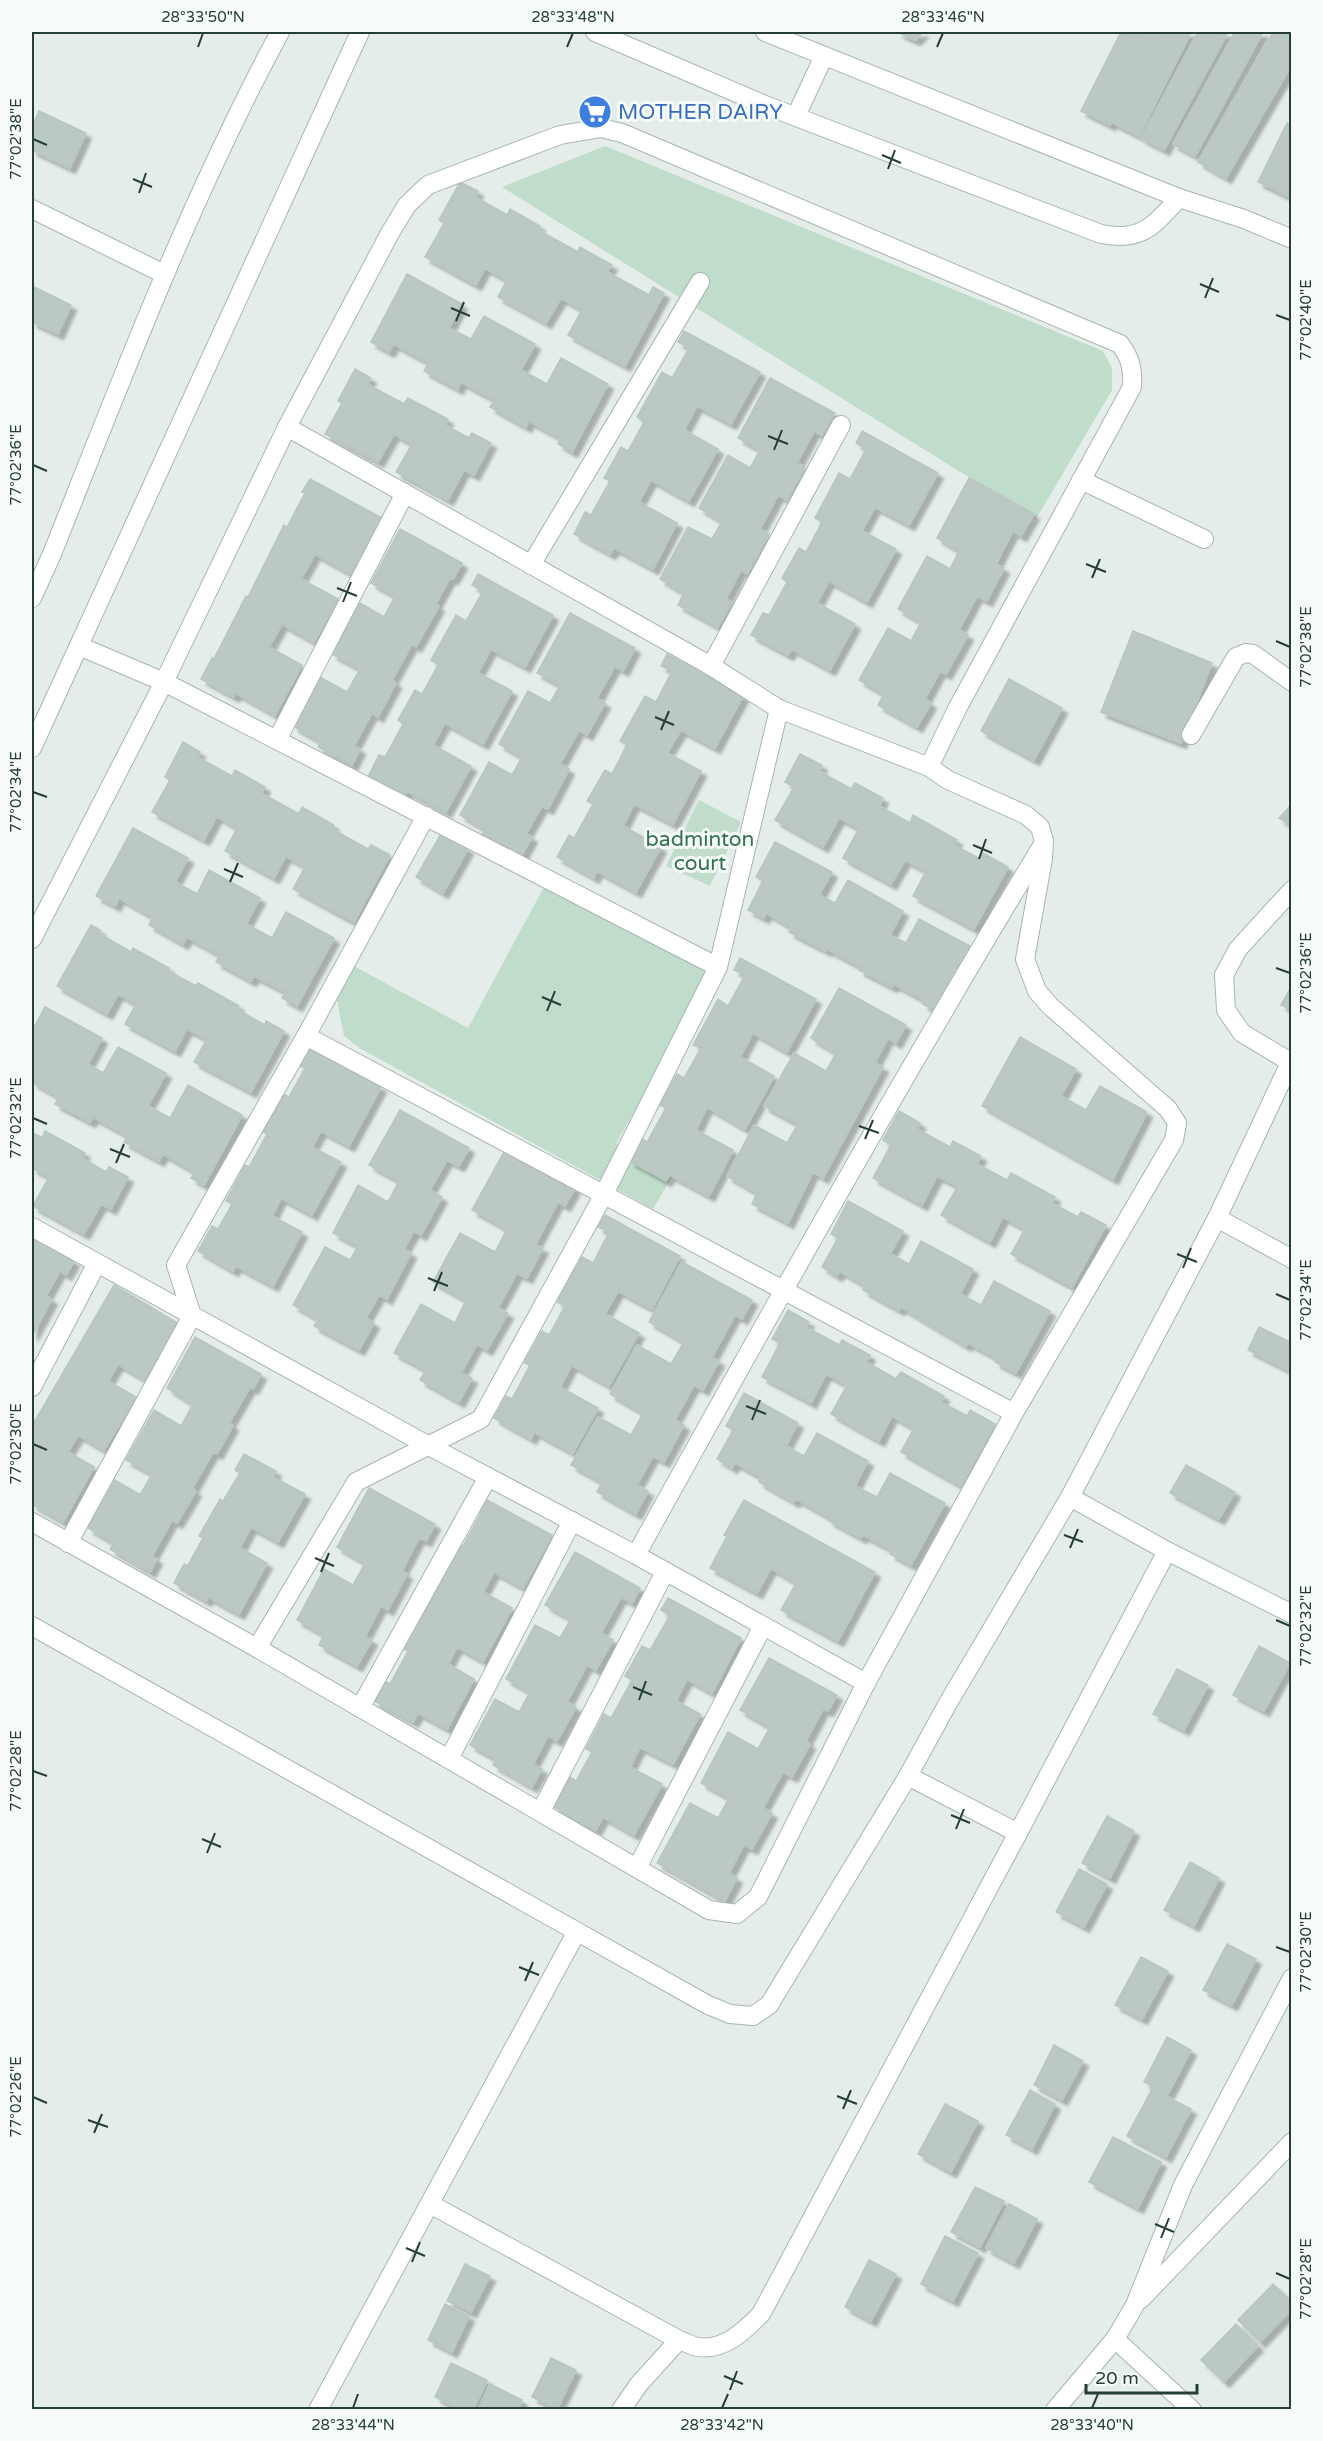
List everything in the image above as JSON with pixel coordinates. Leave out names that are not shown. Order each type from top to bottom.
[{"type":"street","points":[[32,598],[52,554],[164,274],[255,79],[280,32]]},
{"type":"street","points":[[32,748],[360,32]]},
{"type":"street","points":[[595,32],[796,116],[1101,234],[1122,238],[1138,234],[1155,224],[1179,198]]},
{"type":"street","points":[[765,32],[792,38],[824,56],[1179,198],[1244,219],[1292,238]]},
{"type":"street","points":[[796,116],[824,56]]},
{"type":"street","points":[[32,939],[164,682],[287,427],[407,205],[428,185],[560,135],[601,128],[622,133],[1119,344],[1130,358],[1133,370],[1132,387],[957,709],[929,767]]},
{"type":"street","points":[[32,209],[164,274]]},
{"type":"street","points":[[531,565],[700,282]]},
{"type":"street","points":[[711,666],[841,425]]},
{"type":"street","points":[[32,1522],[257,1648],[709,1910],[737,1914],[758,1897],[866,1683],[1014,1413],[1174,1140],[1177,1123],[1168,1109],[1050,1006],[1037,991],[1025,958],[1043,859],[1044,841],[1040,827],[1026,815],[948,780],[929,767],[779,709],[711,666],[287,427]]},
{"type":"street","points":[[1081,480],[1204,538]]},
{"type":"street","points":[[277,740],[405,493]]},
{"type":"street","points":[[79,646],[164,682],[718,967]]},
{"type":"street","points":[[1191,735],[1236,657],[1246,653],[1253,654],[1292,682]]},
{"type":"street","points":[[257,1648],[357,1482],[481,1419],[603,1196],[718,967],[779,709]]},
{"type":"street","points":[[68,1543],[192,1316],[176,1265],[306,1036],[426,816]]},
{"type":"street","points":[[636,1555],[929,1032],[1044,841]]},
{"type":"street","points":[[32,1626],[708,2005],[730,2014],[753,2016],[769,2005],[908,1776],[948,1703],[1070,1497],[1217,1218],[1291,1063],[1242,1033],[1226,1010],[1224,975],[1238,949],[1292,890]]},
{"type":"street","points":[[306,1036],[1014,1413]]},
{"type":"street","points":[[1217,1218],[1292,1259]]},
{"type":"street","points":[[32,1227],[429,1446],[636,1555],[866,1683]]},
{"type":"street","points":[[32,1387],[97,1263]]},
{"type":"street","points":[[360,1708],[488,1477]]},
{"type":"street","points":[[1070,1497],[1167,1551],[1292,1614]]},
{"type":"street","points":[[449,1759],[572,1521]]},
{"type":"street","points":[[430,2204],[679,2340],[698,2348],[723,2344],[740,2335],[761,2314],[1167,1551]]},
{"type":"street","points":[[541,1811],[665,1572]]},
{"type":"street","points":[[637,1868],[763,1626]]},
{"type":"street","points":[[908,1776],[1018,1833]]},
{"type":"street","points":[[318,2409],[576,1933]]},
{"type":"street","points":[[1055,2409],[1115,2339],[1135,2305],[1183,2185],[1292,1977]]},
{"type":"street","points":[[1135,2305],[1292,2142]]},
{"type":"street","points":[[1115,2339],[1192,2409]]},
{"type":"street","points":[[621,2409],[639,2384],[679,2340]]},
{"type":"green space","points":[[605,146],[1103,351],[1112,368],[1112,390],[1036,519],[502,187]]},
{"type":"green space","name":"badminton court","points":[[699,800],[741,822],[710,886],[666,866]]},
{"type":"green space","points":[[544,887],[718,967],[616,1143],[674,1173],[653,1209],[361,1049],[344,1036],[336,995],[352,965],[468,1028]]},
{"type":"building","points":[[897,32],[923,32],[915,40]]},
{"type":"building","points":[[1121,32],[1156,32],[1110,125],[1081,111]]},
{"type":"building","points":[[1158,32],[1191,32],[1139,136],[1113,123]]},
{"type":"building","points":[[1198,32],[1228,32],[1164,150],[1141,138]]},
{"type":"building","points":[[1235,32],[1263,32],[1195,156],[1173,144]]},
{"type":"building","points":[[1273,32],[1292,32],[1292,64],[1226,178],[1198,162]]},
{"type":"building","points":[[39,111],[86,133],[70,168],[32,150],[32,128]]},
{"type":"building","points":[[1287,123],[1292,126],[1292,198],[1258,182]]},
{"type":"building","points":[[460,182],[478,191],[475,197],[507,215],[510,209],[540,226],[538,230],[578,252],[580,247],[612,265],[607,272],[649,295],[653,287],[664,293],[625,366],[568,335],[582,310],[561,298],[546,323],[498,297],[507,280],[485,268],[476,285],[425,257],[444,223],[439,220]]},
{"type":"building","points":[[407,274],[462,304],[449,328],[471,339],[484,316],[535,344],[521,370],[547,384],[561,358],[608,384],[572,452],[558,444],[560,438],[529,421],[526,427],[490,407],[495,400],[461,382],[458,389],[424,371],[429,363],[394,344],[389,352],[371,342]]},
{"type":"building","points":[[32,286],[71,305],[58,334],[32,322]]},
{"type":"building","points":[[684,331],[760,372],[731,424],[697,406],[684,430],[718,449],[689,501],[651,480],[639,502],[677,523],[653,569],[614,548],[610,554],[574,534],[585,512],[591,515],[610,481],[604,478],[621,447],[628,451],[644,422],[637,417],[662,372],[672,378],[689,348],[678,342]]},
{"type":"building","points":[[355,369],[371,378],[367,384],[404,404],[408,398],[448,419],[445,425],[469,438],[472,433],[491,443],[474,475],[464,470],[448,500],[396,472],[412,444],[394,434],[378,462],[325,434],[342,403],[338,401]]},
{"type":"building","points":[[770,378],[835,413],[822,435],[814,431],[797,463],[805,467],[787,500],[778,495],[760,529],[769,534],[747,574],[741,570],[726,599],[732,602],[718,627],[678,605],[684,593],[660,579],[688,527],[712,539],[722,521],[699,508],[728,455],[750,468],[760,450],[738,438]]},
{"type":"building","points":[[862,431],[938,473],[909,525],[875,507],[862,531],[896,549],[867,602],[829,581],[817,603],[855,624],[830,670],[792,649],[788,655],[751,635],[763,613],[769,615],[787,582],[782,578],[799,548],[806,552],[822,522],[815,518],[839,473],[850,479],[866,449],[856,443]]},
{"type":"building","points":[[969,478],[1034,514],[1021,536],[1013,531],[996,564],[1004,568],[987,601],[977,596],[959,630],[968,635],[946,674],[940,671],[925,699],[931,703],[917,727],[878,705],[884,694],[859,680],[888,628],[911,641],[921,622],[898,609],[927,556],[950,569],[959,551],[937,538]]},
{"type":"building","points":[[310,479],[382,518],[351,574],[315,554],[301,579],[338,599],[314,642],[282,624],[269,647],[302,665],[275,715],[236,693],[234,697],[201,679],[212,658],[214,659],[246,596],[248,597],[284,525],[287,527]]},
{"type":"building","points":[[400,529],[462,563],[453,579],[450,578],[435,605],[439,606],[416,647],[412,644],[392,680],[396,683],[378,717],[372,713],[354,746],[360,749],[352,765],[318,747],[321,742],[293,726],[320,677],[347,692],[360,669],[332,654],[360,603],[384,617],[395,596],[371,583]]},
{"type":"building","points":[[478,574],[553,615],[525,667],[491,649],[478,673],[512,691],[483,744],[445,723],[433,745],[471,766],[446,812],[407,791],[404,797],[368,777],[379,755],[385,757],[403,724],[398,720],[415,690],[422,694],[438,665],[431,660],[456,615],[466,621],[483,591],[472,585]]},
{"type":"building","points":[[570,613],[635,648],[623,671],[615,666],[597,698],[605,703],[587,735],[579,730],[560,764],[569,769],[548,809],[542,806],[526,834],[532,837],[518,862],[479,840],[485,829],[460,815],[489,762],[512,775],[522,757],[499,744],[528,691],[550,703],[560,685],[537,673]]},
{"type":"building","points":[[1133,631],[1212,663],[1181,743],[1101,712]]},
{"type":"building","points":[[667,654],[743,696],[715,748],[681,730],[667,753],[701,771],[673,824],[634,804],[623,826],[661,847],[636,892],[597,871],[594,878],[557,857],[569,835],[574,838],[593,804],[587,801],[605,770],[612,774],[627,745],[620,741],[645,696],[656,702],[672,671],[661,666]]},
{"type":"building","points":[[1009,679],[1062,708],[1034,760],[981,731]]},
{"type":"building","points":[[183,742],[200,752],[197,757],[232,776],[235,770],[265,787],[261,793],[299,814],[302,807],[334,825],[332,829],[368,849],[371,845],[390,855],[354,922],[293,889],[305,867],[286,856],[274,878],[225,851],[237,828],[217,816],[204,840],[152,812],[170,780],[165,777]]},
{"type":"building","points":[[800,754],[822,765],[819,771],[851,789],[855,783],[883,798],[879,806],[910,823],[913,815],[957,840],[954,845],[980,859],[983,853],[1008,867],[974,929],[913,896],[926,871],[905,860],[891,884],[843,858],[859,828],[839,818],[823,847],[775,820],[794,787],[785,782]]},
{"type":"building","points":[[1292,804],[1292,826],[1279,818]]},
{"type":"building","points":[[133,828],[188,858],[175,882],[197,894],[209,870],[260,898],[246,924],[272,938],[286,912],[334,938],[297,1006],[282,998],[286,992],[254,976],[251,981],[216,962],[220,955],[187,937],[183,944],[149,925],[153,917],[119,898],[115,906],[96,896]]},
{"type":"building","points":[[441,834],[468,849],[443,893],[416,877]]},
{"type":"building","points":[[775,842],[832,872],[819,895],[835,903],[848,880],[903,911],[890,935],[906,943],[919,919],[970,946],[935,1010],[923,1004],[924,1000],[894,984],[892,987],[859,970],[861,967],[789,932],[793,928],[766,913],[764,918],[748,910],[763,881],[756,877]]},
{"type":"building","points":[[91,925],[100,930],[98,933],[131,952],[133,948],[169,968],[168,971],[196,986],[198,983],[239,1006],[236,1009],[265,1025],[266,1021],[284,1031],[251,1092],[194,1062],[207,1039],[187,1029],[175,1051],[125,1024],[136,1004],[118,994],[107,1014],[57,986]]},
{"type":"building","points":[[740,958],[816,999],[787,1052],[753,1033],[740,1057],[774,1076],[745,1129],[707,1107],[696,1130],[733,1150],[709,1196],[670,1175],[666,1181],[630,1161],[642,1139],[647,1142],[666,1108],[660,1105],[677,1074],[684,1078],[701,1048],[693,1045],[718,999],[728,1006],[745,975],[734,970]]},
{"type":"building","points":[[1292,985],[1292,1010],[1281,1005]]},
{"type":"building","points":[[839,988],[906,1025],[896,1043],[888,1038],[875,1063],[883,1067],[823,1178],[813,1172],[788,1223],[752,1204],[757,1193],[727,1176],[754,1125],[787,1143],[798,1124],[764,1106],[794,1053],[826,1071],[836,1053],[811,1038]]},
{"type":"building","points":[[45,1007],[102,1038],[88,1064],[103,1073],[118,1047],[166,1073],[148,1106],[170,1118],[188,1085],[242,1115],[204,1185],[191,1178],[195,1172],[163,1154],[159,1161],[124,1142],[128,1136],[93,1117],[90,1122],[55,1104],[59,1097],[32,1082],[32,1031]]},
{"type":"building","points":[[1020,1037],[1076,1069],[1061,1096],[1086,1110],[1100,1086],[1147,1112],[1113,1179],[982,1106]]},
{"type":"building","points":[[309,1048],[381,1087],[349,1146],[321,1131],[312,1147],[341,1162],[312,1215],[281,1198],[272,1216],[302,1232],[273,1286],[236,1266],[233,1271],[198,1251],[212,1226],[218,1229],[232,1204],[226,1201],[245,1165],[249,1167],[267,1134],[263,1132],[284,1094],[289,1097],[305,1068],[300,1066]]},
{"type":"building","points":[[400,1110],[469,1148],[459,1166],[447,1160],[430,1190],[442,1197],[421,1235],[414,1231],[404,1249],[411,1253],[387,1299],[379,1295],[366,1318],[374,1323],[359,1350],[314,1326],[318,1319],[293,1305],[325,1247],[350,1260],[358,1246],[333,1233],[358,1185],[388,1202],[399,1181],[369,1165]]},
{"type":"building","points":[[899,1111],[920,1123],[917,1129],[950,1147],[953,1141],[981,1156],[977,1164],[1007,1180],[1011,1173],[1055,1197],[1052,1203],[1078,1217],[1081,1212],[1106,1225],[1072,1287],[1011,1254],[1025,1229],[1003,1217],[990,1242],[941,1215],[958,1186],[937,1176],[922,1205],[873,1178],[891,1145],[883,1140]]},
{"type":"building","points":[[45,1131],[85,1153],[82,1158],[106,1172],[109,1167],[128,1177],[111,1209],[101,1204],[84,1234],[33,1206],[49,1177],[32,1168],[32,1132],[42,1138]]},
{"type":"building","points":[[505,1150],[575,1188],[565,1206],[558,1202],[535,1245],[543,1248],[527,1278],[517,1273],[498,1308],[508,1313],[487,1350],[477,1344],[461,1373],[472,1378],[459,1402],[420,1380],[426,1370],[394,1353],[421,1304],[455,1323],[466,1300],[433,1282],[460,1233],[495,1252],[507,1229],[472,1210]]},
{"type":"building","points":[[848,1201],[903,1231],[890,1254],[909,1264],[921,1241],[973,1269],[960,1294],[981,1305],[994,1281],[1050,1311],[1016,1373],[995,1362],[997,1358],[968,1343],[966,1346],[901,1307],[899,1310],[863,1290],[866,1286],[840,1271],[837,1276],[822,1267],[838,1238],[831,1234]]},
{"type":"building","points":[[605,1215],[680,1256],[652,1309],[618,1291],[605,1314],[639,1333],[609,1386],[572,1365],[560,1387],[598,1408],[573,1453],[534,1432],[531,1439],[494,1418],[506,1396],[512,1399],[530,1365],[524,1363],[542,1331],[549,1335],[565,1306],[557,1302],[582,1257],[593,1263],[609,1232],[598,1227]]},
{"type":"building","points":[[32,1237],[74,1261],[66,1275],[60,1271],[46,1296],[52,1299],[32,1336]]},
{"type":"building","points":[[682,1262],[752,1300],[742,1319],[735,1315],[712,1357],[719,1361],[703,1390],[694,1385],[675,1420],[684,1425],[664,1462],[653,1456],[637,1485],[648,1491],[636,1514],[597,1492],[602,1482],[571,1465],[598,1417],[631,1435],[643,1413],[610,1394],[637,1345],[671,1364],[684,1342],[649,1322]]},
{"type":"building","points":[[114,1285],[179,1324],[145,1380],[118,1364],[108,1381],[136,1397],[104,1450],[78,1435],[68,1452],[94,1467],[63,1522],[32,1504],[32,1426]]},
{"type":"building","points":[[788,1310],[809,1322],[806,1327],[839,1345],[842,1340],[870,1355],[866,1362],[896,1379],[901,1372],[944,1396],[941,1402],[967,1416],[970,1410],[995,1424],[961,1486],[901,1452],[914,1428],[892,1416],[879,1441],[831,1414],[847,1385],[826,1374],[811,1403],[762,1377],[780,1343],[772,1339]]},
{"type":"building","points":[[1259,1327],[1292,1343],[1292,1372],[1248,1350]]},
{"type":"building","points":[[195,1337],[261,1374],[253,1389],[250,1387],[229,1423],[233,1425],[217,1454],[213,1452],[192,1489],[196,1491],[177,1523],[172,1520],[152,1556],[157,1559],[150,1572],[110,1549],[114,1543],[88,1528],[115,1480],[140,1495],[152,1474],[126,1460],[154,1410],[181,1426],[193,1404],[167,1388]]},
{"type":"building","points":[[744,1393],[798,1423],[786,1446],[804,1456],[817,1433],[868,1461],[855,1486],[877,1497],[890,1473],[945,1503],[911,1565],[890,1554],[892,1550],[863,1535],[861,1538],[828,1520],[829,1517],[796,1499],[794,1502],[759,1482],[761,1477],[735,1463],[732,1468],[717,1459],[733,1430],[726,1426]]},
{"type":"building","points":[[244,1454],[276,1471],[273,1477],[305,1494],[278,1542],[251,1527],[240,1548],[267,1563],[239,1614],[208,1597],[206,1601],[174,1583],[184,1564],[188,1565],[203,1538],[199,1536],[220,1499],[223,1501],[240,1473],[235,1470]]},
{"type":"building","points":[[1186,1465],[1235,1492],[1219,1519],[1170,1493]]},
{"type":"building","points":[[369,1488],[435,1524],[426,1541],[419,1538],[402,1571],[407,1574],[388,1610],[381,1606],[365,1636],[372,1640],[357,1666],[319,1645],[324,1635],[297,1620],[324,1569],[353,1585],[365,1563],[337,1547]]},
{"type":"building","points":[[485,1499],[552,1535],[523,1588],[494,1572],[483,1592],[512,1608],[483,1661],[457,1647],[448,1664],[474,1679],[447,1729],[418,1713],[413,1722],[374,1701],[385,1681],[390,1684],[408,1651],[403,1648],[443,1580],[441,1579],[460,1544],[463,1546],[481,1513],[477,1512]]},
{"type":"building","points":[[744,1500],[875,1572],[838,1641],[781,1610],[796,1583],[771,1568],[757,1593],[710,1568],[727,1536],[724,1535]]},
{"type":"building","points":[[575,1552],[640,1588],[632,1603],[621,1597],[601,1633],[613,1640],[596,1670],[587,1665],[567,1702],[576,1707],[557,1741],[548,1736],[533,1764],[542,1769],[532,1787],[493,1765],[496,1759],[470,1745],[495,1699],[519,1712],[530,1692],[506,1679],[535,1625],[560,1638],[571,1619],[545,1605]]},
{"type":"building","points":[[668,1598],[741,1638],[712,1693],[687,1679],[676,1701],[700,1714],[673,1764],[640,1747],[630,1767],[662,1784],[634,1835],[603,1817],[596,1830],[554,1807],[570,1777],[576,1781],[592,1752],[586,1749],[604,1714],[611,1718],[632,1680],[625,1676],[642,1646],[650,1650],[670,1615],[661,1610]]},
{"type":"building","points":[[1259,1646],[1290,1663],[1264,1711],[1233,1695]]},
{"type":"building","points":[[769,1658],[837,1695],[828,1711],[823,1709],[806,1741],[810,1744],[792,1777],[783,1772],[763,1808],[772,1813],[752,1849],[744,1845],[729,1873],[737,1878],[725,1901],[657,1863],[690,1803],[718,1818],[729,1798],[701,1783],[728,1732],[758,1749],[770,1727],[740,1710]]},
{"type":"building","points":[[1177,1669],[1208,1685],[1184,1730],[1153,1714]]},
{"type":"building","points":[[1107,1816],[1134,1831],[1110,1878],[1082,1863]]},
{"type":"building","points":[[1190,1862],[1219,1878],[1194,1926],[1164,1910]]},
{"type":"building","points":[[1079,1869],[1107,1884],[1084,1927],[1056,1912]]},
{"type":"building","points":[[1227,1944],[1256,1959],[1232,2005],[1203,1990]]},
{"type":"building","points":[[1141,1957],[1168,1971],[1142,2019],[1115,2005]]},
{"type":"building","points":[[1167,2037],[1191,2050],[1168,2094],[1144,2082]]},
{"type":"building","points":[[1054,2045],[1083,2061],[1062,2100],[1034,2085]]},
{"type":"building","points":[[1152,2089],[1191,2109],[1166,2157],[1127,2136]]},
{"type":"building","points":[[1030,2090],[1055,2104],[1032,2149],[1006,2135]]},
{"type":"building","points":[[945,2104],[978,2121],[951,2172],[918,2154]]},
{"type":"building","points":[[1113,2137],[1161,2162],[1138,2208],[1089,2182]]},
{"type":"building","points":[[975,2187],[1004,2201],[980,2247],[951,2232]]},
{"type":"building","points":[[1009,2204],[1037,2219],[1014,2263],[986,2248]]},
{"type":"building","points":[[945,2236],[978,2253],[953,2301],[921,2284]]},
{"type":"building","points":[[869,2260],[896,2274],[871,2321],[845,2307]]},
{"type":"building","points":[[465,2264],[490,2276],[471,2312],[447,2301]]},
{"type":"building","points":[[1273,2284],[1292,2302],[1292,2309],[1260,2342],[1238,2320]]},
{"type":"building","points":[[445,2304],[469,2316],[452,2352],[428,2340]]},
{"type":"building","points":[[1236,2324],[1258,2346],[1224,2382],[1201,2360]]},
{"type":"building","points":[[551,2358],[576,2370],[557,2409],[532,2397]]},
{"type":"building","points":[[451,2363],[487,2380],[473,2410],[462,2410],[435,2397]]},
{"type":"building","points":[[490,2384],[522,2400],[518,2410],[478,2410]]},
{"type":"place","name":"MOTHER DAIRY","points":[[595,112]]}]
